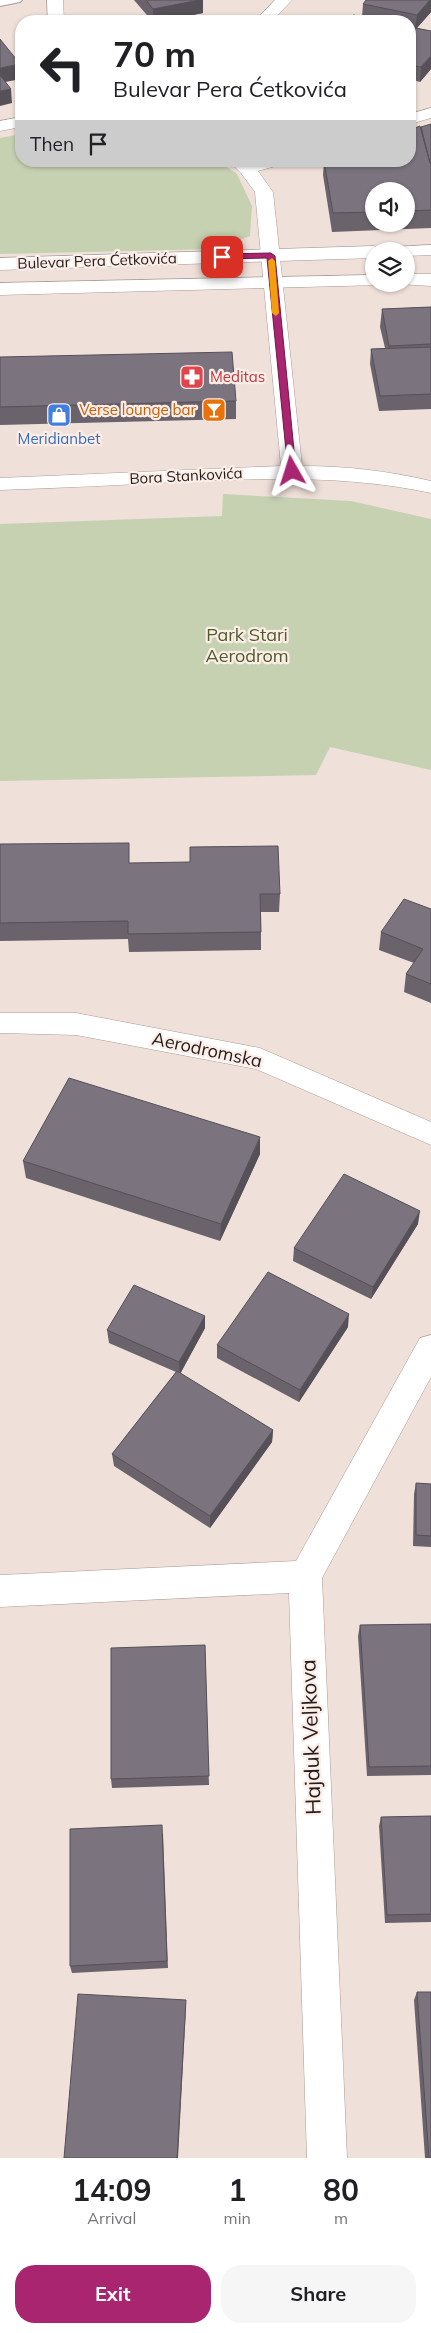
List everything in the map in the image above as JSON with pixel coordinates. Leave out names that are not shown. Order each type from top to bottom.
[{"type":"street","points":[[55,0],[56,15]]},
{"type":"street","points":[[270,15],[284,0]]},
{"type":"street","points":[[416,117],[431,113]]},
{"type":"street","points":[[0,126],[15,123]]},
{"type":"street","points":[[244,167],[264,192],[292,471]]},
{"type":"street","points":[[415,250],[431,250]]},
{"type":"street","name":"Bulevar Pera Ćetkovića","points":[[0,264],[365,252]]},
{"type":"street","points":[[415,280],[431,280]]},
{"type":"street","name":"Bulevar Pera Ćetkovića","points":[[0,289],[365,281]]},
{"type":"street","name":"Bora Stankovića","points":[[0,484],[292,471],[352,474],[431,487]]},
{"type":"street","name":"Aerodromska","points":[[0,1023],[76,1024],[260,1059],[431,1134]]},
{"type":"street","points":[[0,1591],[305,1576],[431,1348]]},
{"type":"street","name":"Hajduk Veljkova","points":[[305,1576],[326,2158]]},
{"type":"lane","points":[[0,3],[16,0]]},
{"type":"green space","points":[[15,135],[15,167],[227,167],[237,174],[252,206],[250,236],[216,249],[0,254],[0,138]]},
{"type":"green space","name":"Park Stari Aerodrom","points":[[223,494],[351,501],[431,519],[431,770],[330,747],[316,775],[0,781],[0,524],[222,516]]},
{"type":"building","points":[[146,0],[200,0],[153,9]]},
{"type":"building","points":[[366,0],[430,0],[417,15],[363,4]]},
{"type":"building","points":[[416,28],[431,31],[431,56],[421,67],[416,66]]},
{"type":"building","points":[[0,39],[15,58],[15,65],[0,68]]},
{"type":"building","points":[[0,75],[11,89],[0,91]]},
{"type":"building","points":[[431,124],[431,163],[430,163],[421,127]]},
{"type":"building","points":[[420,126],[431,163],[431,210],[415,211],[415,182],[365,182],[365,212],[333,213],[325,167],[416,167],[416,128]]},
{"type":"building","points":[[431,307],[431,344],[389,346],[382,309]]},
{"type":"building","points":[[431,347],[431,394],[380,396],[371,349]]},
{"type":"building","points":[[232,352],[236,401],[0,407],[0,357]]},
{"type":"building","points":[[129,843],[129,863],[190,862],[190,847],[278,846],[280,894],[260,894],[261,932],[128,934],[128,921],[0,923],[0,844]]},
{"type":"building","points":[[404,899],[431,909],[431,984],[406,974],[423,949],[381,932]]},
{"type":"building","points":[[69,1078],[260,1137],[221,1224],[23,1161]]},
{"type":"building","points":[[344,1174],[420,1211],[373,1287],[294,1248]]},
{"type":"building","points":[[268,1272],[349,1314],[300,1390],[217,1345]]},
{"type":"building","points":[[134,1285],[205,1316],[179,1362],[107,1330]]},
{"type":"building","points":[[177,1371],[273,1430],[210,1516],[112,1454]]},
{"type":"building","points":[[416,1483],[431,1484],[431,1536],[416,1535]]},
{"type":"building","points":[[431,1624],[431,1766],[369,1767],[360,1625]]},
{"type":"building","points":[[205,1645],[209,1776],[111,1779],[111,1648]]},
{"type":"building","points":[[431,1816],[431,1914],[387,1915],[381,1817]]},
{"type":"building","points":[[162,1825],[167,1961],[70,1966],[70,1829]]},
{"type":"building","points":[[417,1992],[431,1992],[431,2158],[429,2158]]},
{"type":"building","points":[[78,1994],[186,2000],[177,2158],[64,2158]]},
{"type":"slow traffic","points":[[272,261],[276,313]]},
{"type":"place","name":"Meditas","points":[[192,377]]},
{"type":"place","name":"Verse lounge bar","points":[[214,410]]},
{"type":"place","name":"Meridianbet","points":[[59,415]]},
{"type":"route","points":[[222,257],[271,256],[292,471]]}]
